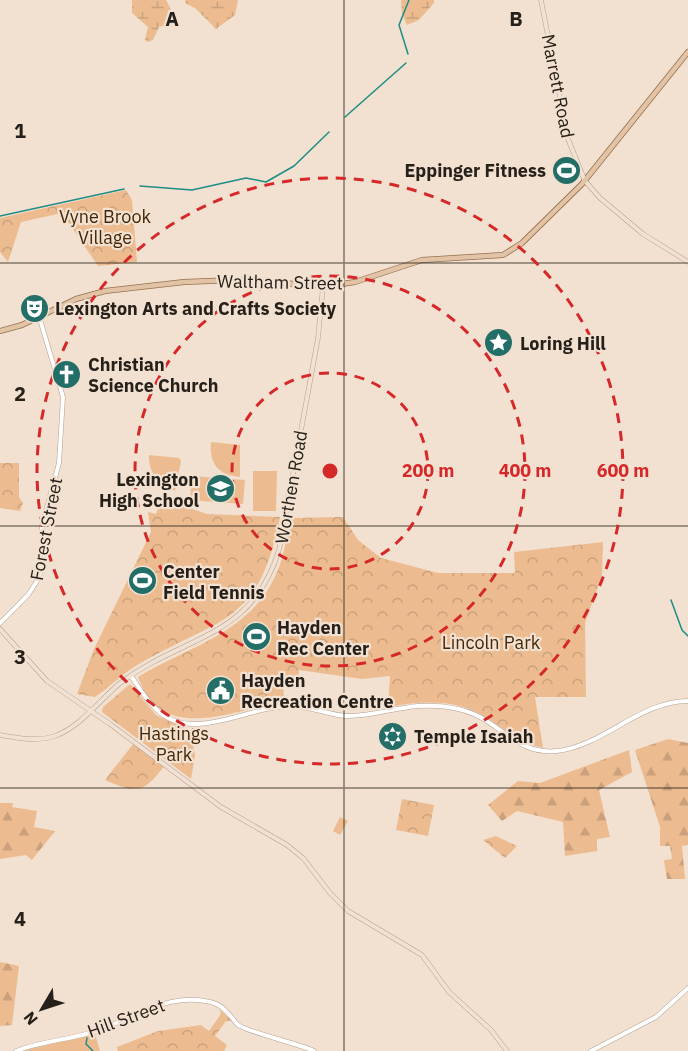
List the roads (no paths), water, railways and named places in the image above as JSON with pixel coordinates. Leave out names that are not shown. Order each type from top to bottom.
[{"type":"main road","name":"Marrett Road","points":[[541,0],[568,139],[585,181],[600,198],[637,230],[688,262]]},
{"type":"main road","name":"Waltham Street","points":[[0,331],[95,293],[184,282],[234,280],[323,286],[356,282],[422,260],[503,255],[522,243],[585,181],[688,52]]},
{"type":"main road","name":"Worthen Road","points":[[0,735],[45,739],[66,730],[131,676],[221,629],[253,601],[270,576],[283,530],[318,338],[323,286]]},
{"type":"main road","points":[[0,629],[47,681],[221,807],[294,850],[348,910],[422,956],[449,992],[483,1022],[507,1051]]},
{"type":"street","name":"Forest Street","points":[[0,623],[26,598],[39,578],[43,559],[42,526],[59,463],[63,397],[39,316]]},
{"type":"street","points":[[131,676],[156,710],[172,719],[188,723],[217,722],[281,706],[297,706],[346,716],[434,706],[475,715],[517,743],[544,751],[570,748],[654,709],[671,703],[688,701]]},
{"type":"street","points":[[591,1051],[656,1017],[688,988]]},
{"type":"street","name":"Hill Street","points":[[16,1051],[36,1043],[95,1031],[160,1005],[180,1000],[212,1002],[233,1016],[237,1025],[314,1051]]},
{"type":"waterway","points":[[408,54],[399,25],[409,0]]},
{"type":"waterway","points":[[345,117],[406,63]]},
{"type":"waterway","points":[[140,186],[192,190],[246,178],[266,182],[294,166],[329,132]]},
{"type":"waterway","points":[[0,216],[124,189]]},
{"type":"waterway","points":[[671,600],[682,630],[688,636]]},
{"type":"waterway","points":[[87,1038],[86,1044],[93,1051]]},
{"type":"place","name":"Eppinger Fitness","points":[[567,170]]},
{"type":"place","name":"Lexington Arts and Crafts Society","points":[[34,308]]},
{"type":"place","name":"Loring Hill","points":[[499,343]]},
{"type":"place","name":"Christian Science Church","points":[[67,374]]},
{"type":"place","name":"Lexington High School","points":[[220,489]]},
{"type":"place","name":"Center Field Tennis","points":[[142,581]]},
{"type":"place","name":"Hayden Rec Center","points":[[256,637]]},
{"type":"place","name":"Hayden Recreation Centre","points":[[220,690]]},
{"type":"place","name":"Temple Isaiah","points":[[393,736]]},
{"type":"park label","name":"Vyne Brook Village","points":[[105,226]]},
{"type":"park label","name":"Lincoln Park","points":[[491,642]]},
{"type":"park label","name":"Hastings Park","points":[[174,743]]}]
